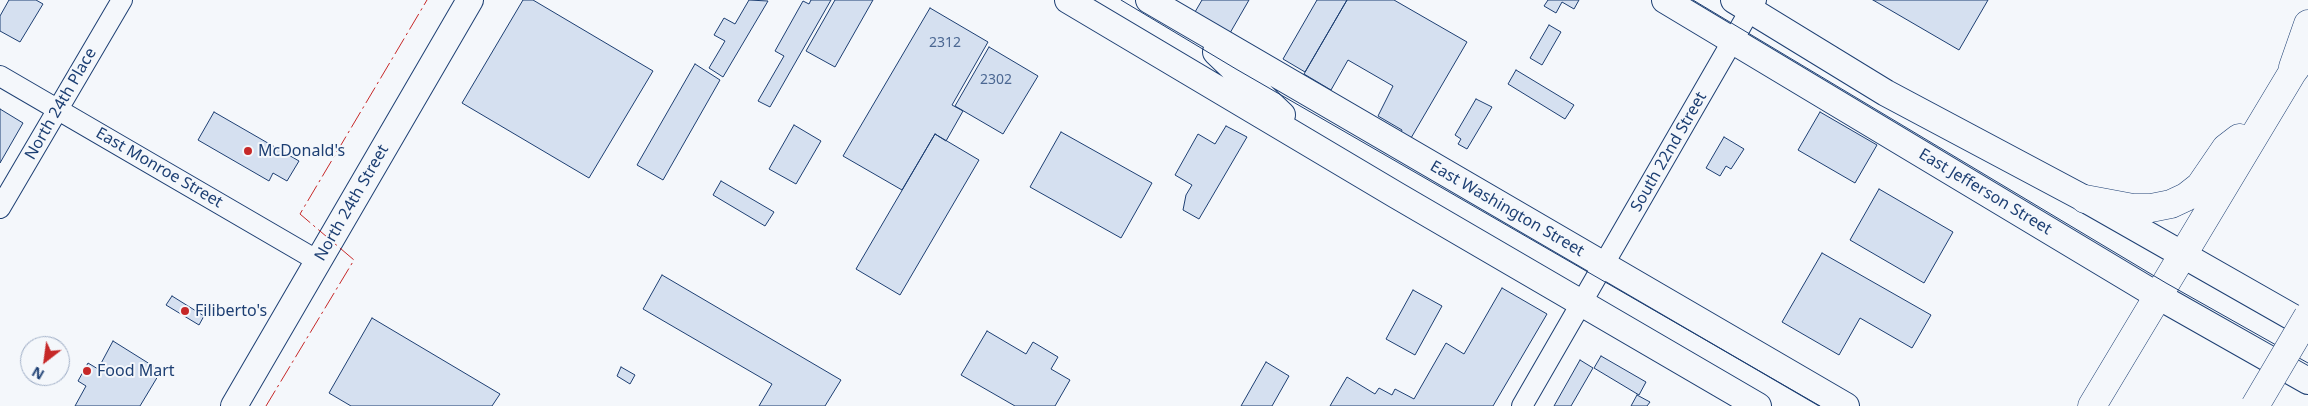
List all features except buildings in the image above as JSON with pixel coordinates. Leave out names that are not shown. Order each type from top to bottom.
[{"type":"highway","points":[[2292,72],[2308,24]]},
{"type":"highway","points":[[2092,406],[2264,118],[2292,72],[2308,51]]},
{"type":"highway","points":[[2085,199],[2133,208],[2151,208],[2171,204],[2200,186],[2226,148],[2264,118]]},
{"type":"highway","points":[[2255,406],[2308,316]]},
{"type":"main road","name":"North 24th Street","points":[[234,406],[470,0]]},
{"type":"main road","name":"East Washington Street","points":[[1068,0],[1758,406]]},
{"type":"main road","name":"East Jefferson Street","points":[[1665,0],[2158,296],[2308,381]]},
{"type":"main road","points":[[1747,3],[1886,93],[2085,199],[2308,326]]},
{"type":"main road","name":"East Washington Street","points":[[1159,6],[1236,69],[1311,143]]},
{"type":"main road","name":"East Washington Street","points":[[1159,6],[1846,406]]},
{"type":"street","name":"North 24th Place","points":[[0,208],[122,0]]},
{"type":"street","name":"South 22nd Street","points":[[1522,406],[1733,41],[1747,3]]},
{"type":"street","name":"East Monroe Street","points":[[0,76],[318,261]]},
{"type":"tram line","points":[[1121,0],[1236,69],[1820,406]]},
{"type":"tram line","points":[[1693,0],[2166,283],[2308,363]]},
{"type":"power","points":[[266,406],[354,260],[300,214],[427,0]]},
{"type":"place","name":"McDonald's","points":[[248,151]]},
{"type":"place","name":"Filiberto's","points":[[185,311]]},
{"type":"place","name":"Food Mart","points":[[87,371]]}]
